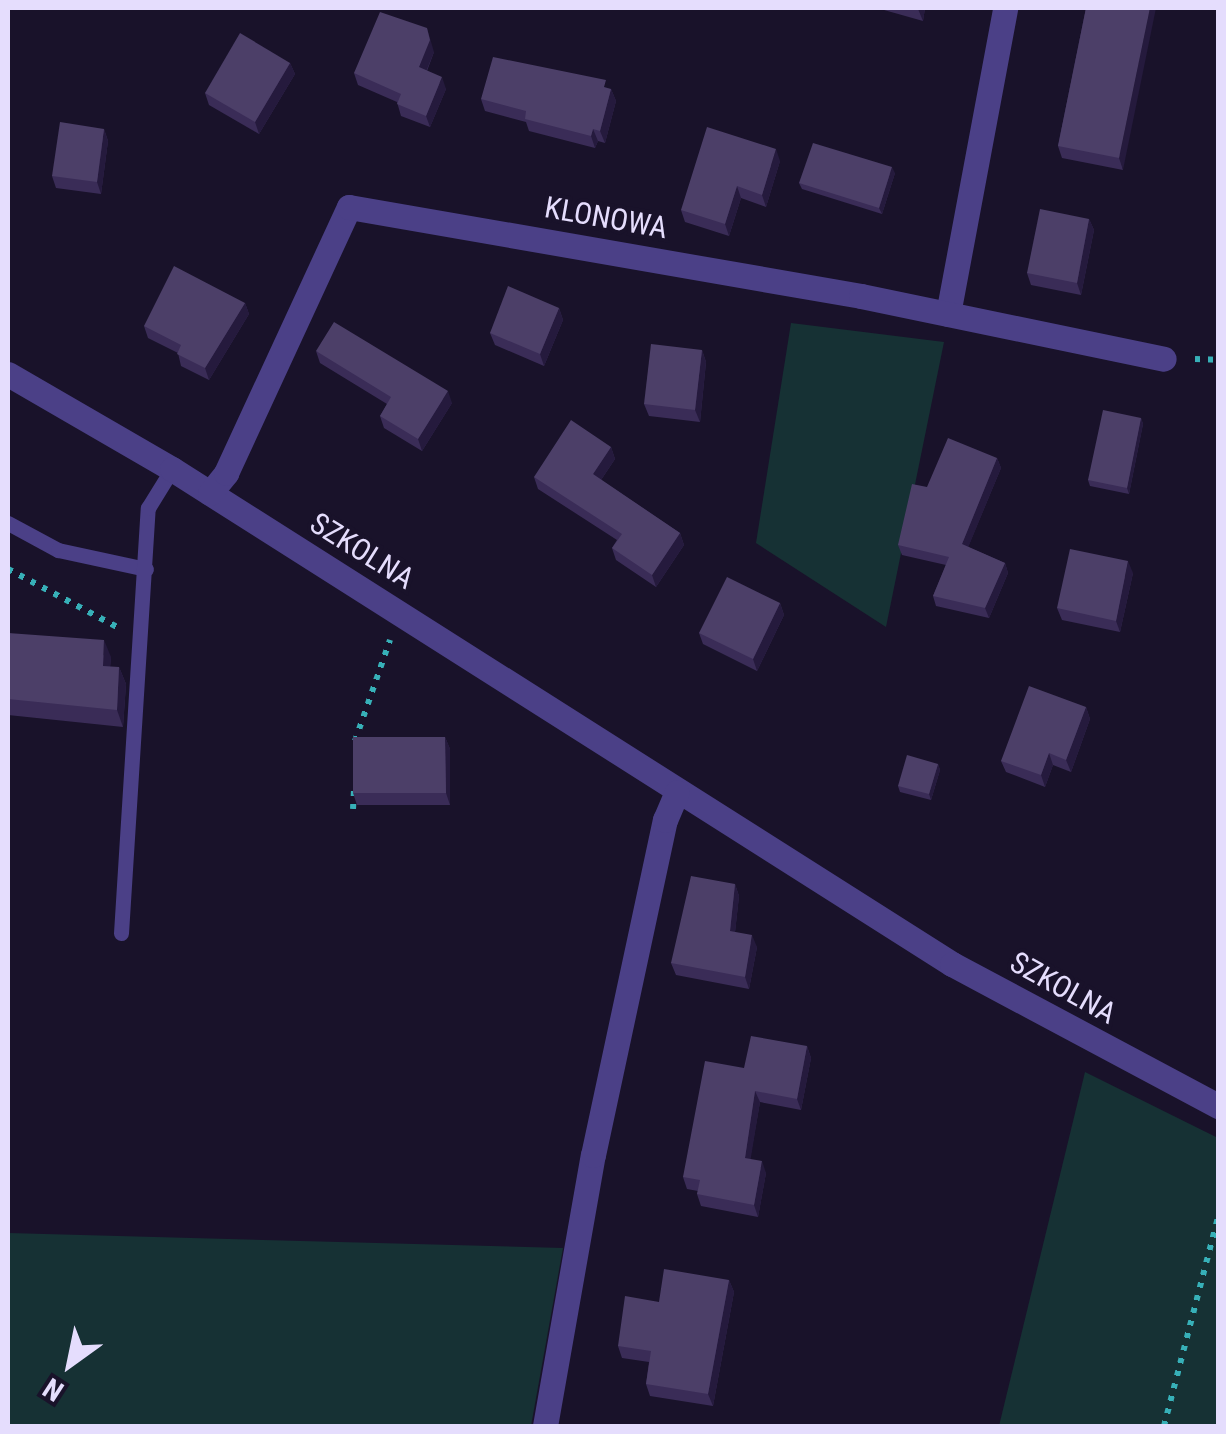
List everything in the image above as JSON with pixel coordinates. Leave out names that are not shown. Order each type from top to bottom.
[{"type":"street","points":[[948,314],[1005,8]]},
{"type":"street","name":"KLONOWA","points":[[210,492],[226,473],[349,206],[948,314],[1164,359]]},
{"type":"street","name":"SZKOLNA","points":[[8,374],[172,468],[952,964],[1218,1106]]},
{"type":"street","points":[[546,1426],[593,1155],[665,820],[677,792]]},
{"type":"lane","points":[[122,932],[144,634],[148,508],[172,468]]},
{"type":"lane","points":[[8,523],[58,550],[146,569]]},
{"type":"path","points":[[8,569],[127,633],[144,634]]},
{"type":"path","points":[[354,754],[354,736],[393,635]]},
{"type":"path","points":[[354,772],[354,809]]},
{"type":"path","points":[[1164,1426],[1218,1217]]},
{"type":"green space","points":[[791,323],[944,342],[886,627],[756,543]]},
{"type":"green space","points":[[1085,1072],[1218,1138],[1218,1426],[999,1426]]},
{"type":"green space","points":[[8,1233],[563,1248],[531,1426],[8,1426]]},
{"type":"building","points":[[1086,8],[1150,8],[1119,158],[1058,146]]},
{"type":"building","points":[[380,12],[427,28],[430,40],[419,67],[442,77],[426,116],[397,104],[401,94],[354,73]]},
{"type":"building","points":[[240,33],[290,63],[255,122],[205,93]]},
{"type":"building","points":[[493,57],[606,80],[604,87],[611,89],[600,131],[593,129],[591,136],[525,119],[526,111],[481,99]]},
{"type":"building","points":[[60,122],[104,129],[97,182],[52,176]]},
{"type":"building","points":[[707,127],[776,149],[762,195],[737,186],[725,224],[681,210]]},
{"type":"building","points":[[813,143],[892,167],[879,208],[799,183]]},
{"type":"building","points":[[1040,209],[1089,219],[1077,283],[1027,273]]},
{"type":"building","points":[[174,266],[245,303],[205,368],[177,354],[181,345],[144,326]]},
{"type":"building","points":[[508,286],[559,308],[540,354],[490,333]]},
{"type":"building","points":[[334,322],[448,391],[418,439],[380,416],[391,397],[316,351]]},
{"type":"building","points":[[651,344],[702,350],[695,410],[644,404]]},
{"type":"building","points":[[1103,410],[1141,418],[1127,488],[1088,480]]},
{"type":"building","points":[[571,420],[611,447],[593,474],[680,533],[652,575],[612,548],[622,534],[534,477]]},
{"type":"building","points":[[948,438],[997,458],[962,544],[1005,563],[985,608],[933,596],[949,557],[898,545],[912,484],[927,487]]},
{"type":"building","points":[[1070,549],[1128,561],[1116,621],[1057,608]]},
{"type":"building","points":[[727,577],[780,603],[753,659],[699,633]]},
{"type":"building","points":[[8,633],[104,640],[103,666],[119,667],[117,710],[8,699]]},
{"type":"building","points":[[1029,686],[1086,707],[1066,760],[1049,753],[1041,775],[1001,761]]},
{"type":"building","points":[[353,737],[445,737],[446,793],[353,793]]},
{"type":"building","points":[[907,755],[938,764],[929,794],[898,786]]},
{"type":"building","points":[[691,876],[735,884],[730,931],[752,935],[745,977],[671,963]]},
{"type":"building","points":[[751,1036],[807,1046],[797,1099],[755,1091],[745,1158],[762,1161],[754,1205],[697,1194],[700,1180],[683,1177],[705,1061],[744,1068]]},
{"type":"building","points":[[664,1269],[729,1280],[708,1394],[646,1384],[651,1351],[618,1346],[625,1296],[659,1302]]}]
